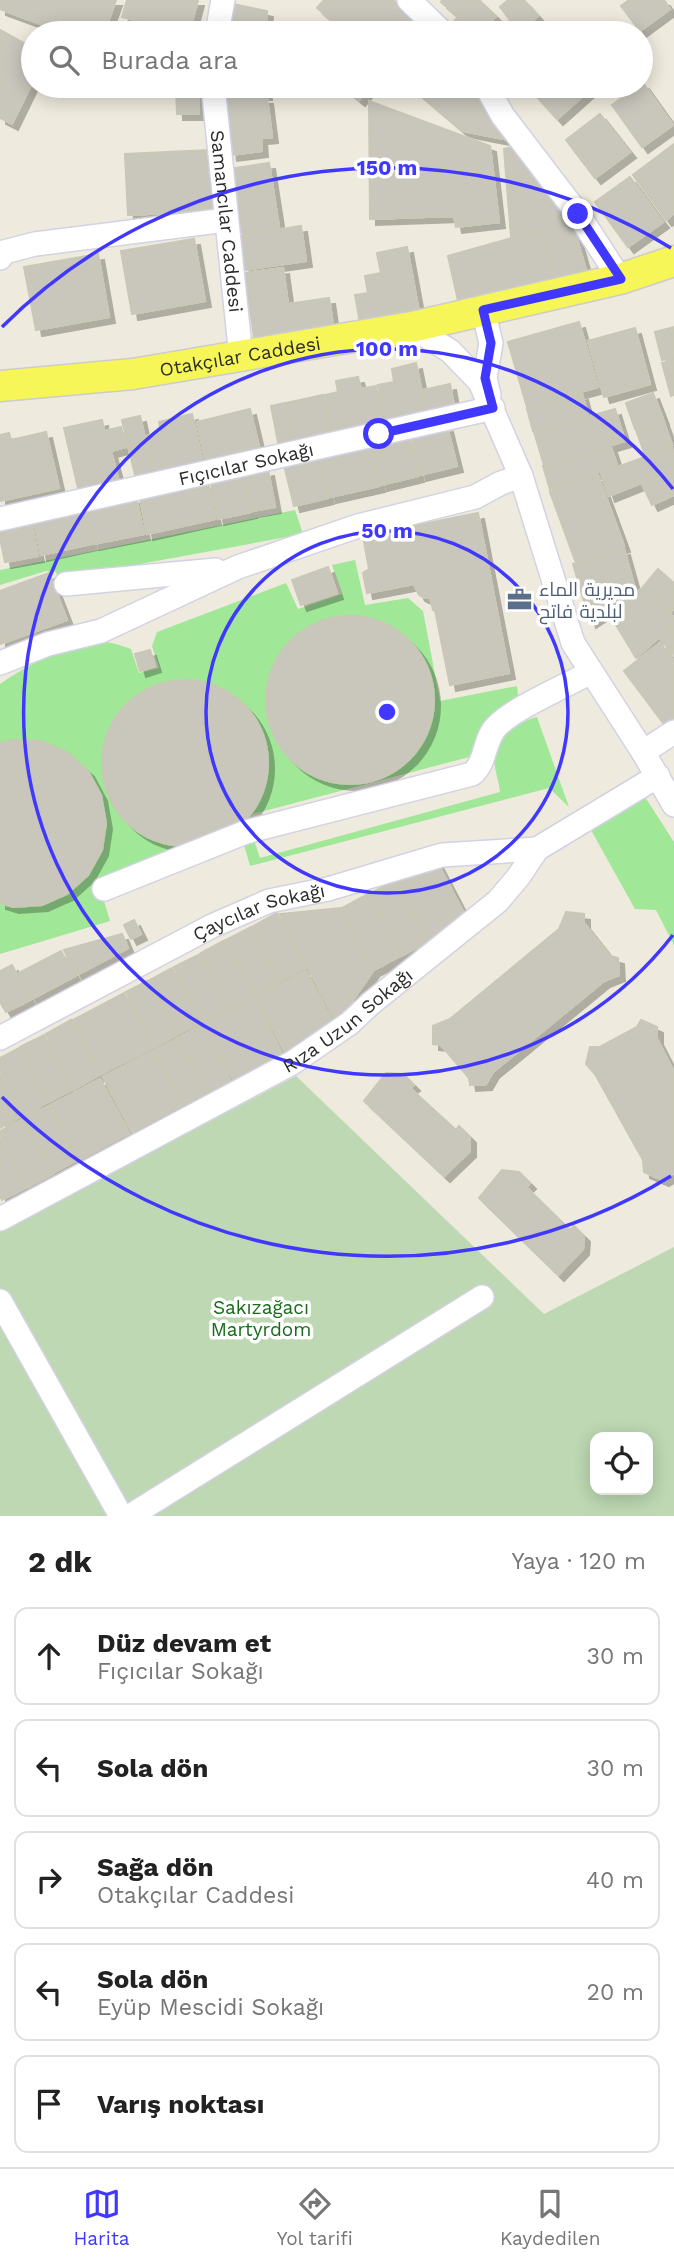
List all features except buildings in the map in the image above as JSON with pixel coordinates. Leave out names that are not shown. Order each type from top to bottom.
[{"type":"main road","name":"Otakçılar Caddesi","points":[[0,386],[133,374],[412,327],[621,279],[674,261]]},
{"type":"main road","name":"Otakçılar Caddesi","points":[[0,398],[56,393],[133,374]]},
{"type":"street","points":[[219,21],[223,0]]},
{"type":"street","points":[[410,0],[431,21]]},
{"type":"street","name":"Samancılar Caddesi","points":[[214,98],[241,357]]},
{"type":"street","points":[[493,98],[503,116],[578,214],[621,279]]},
{"type":"street","points":[[0,258],[4,252],[35,244],[226,220]]},
{"type":"street","points":[[483,310],[491,343],[485,378],[493,408]]},
{"type":"street","points":[[412,327],[450,351],[480,382],[521,476],[573,643],[674,805]]},
{"type":"street","name":"Fıçıcılar Sokağı","points":[[0,519],[493,408]]},
{"type":"street","points":[[0,663],[48,644],[101,631],[234,569],[358,526],[475,497],[521,476]]},
{"type":"street","points":[[66,584],[234,569]]},
{"type":"street","points":[[104,890],[246,832],[472,774],[479,769],[489,736],[498,725],[592,672]]},
{"type":"street","points":[[643,752],[674,732]]},
{"type":"street","name":"Rıza Uzun Sokağı","points":[[0,1219],[292,1063],[350,1023],[370,1003],[498,901],[537,849],[658,776]]},
{"type":"street","name":"Çaycılar Sokağı","points":[[0,1038],[212,926],[269,901],[328,889],[442,855],[537,849]]},
{"type":"street","points":[[130,1516],[482,1297]]},
{"type":"street","points":[[0,1301],[121,1516]]},
{"type":"green space","points":[[295,510],[303,534],[58,579],[56,572],[46,571],[0,585],[0,570]]},
{"type":"green space","points":[[355,560],[365,605],[408,598],[423,611],[440,701],[517,686],[519,704],[473,756],[253,814],[249,818],[249,824],[98,881],[110,921],[0,954],[0,903],[13,906],[38,905],[73,889],[93,865],[105,824],[99,792],[0,744],[0,684],[49,656],[90,643],[113,643],[131,649],[139,673],[159,668],[152,646],[157,632],[286,583],[298,609],[342,594],[332,565]],"holes":[[[348,618],[387,628],[413,648],[429,674],[433,704],[427,733],[412,758],[387,776],[353,784],[319,778],[293,762],[276,737],[268,708],[271,679],[284,652],[310,630]],[[183,679],[222,689],[250,711],[260,725],[266,742],[268,762],[262,794],[245,820],[194,843],[178,845],[151,838],[121,815],[106,788],[102,756],[110,726],[118,712],[129,701],[154,686]]]},
{"type":"green space","points":[[537,717],[569,807],[549,788],[250,866],[243,841],[253,837],[260,858],[500,792],[494,758],[498,743],[515,726]]},
{"type":"green space","points":[[645,797],[674,842],[674,945],[656,910],[635,909],[591,830]]},
{"type":"green space","name":"Sakızağacı Martyrdom","points":[[296,1076],[544,1314],[674,1247],[674,1516],[0,1516],[0,1231]]},
{"type":"place","name":"مديرية الماء لبلدية فاتح","points":[[519,600]]},
{"type":"route","points":[[379,434],[493,408],[485,378],[491,343],[483,310],[621,279],[578,214]]}]
